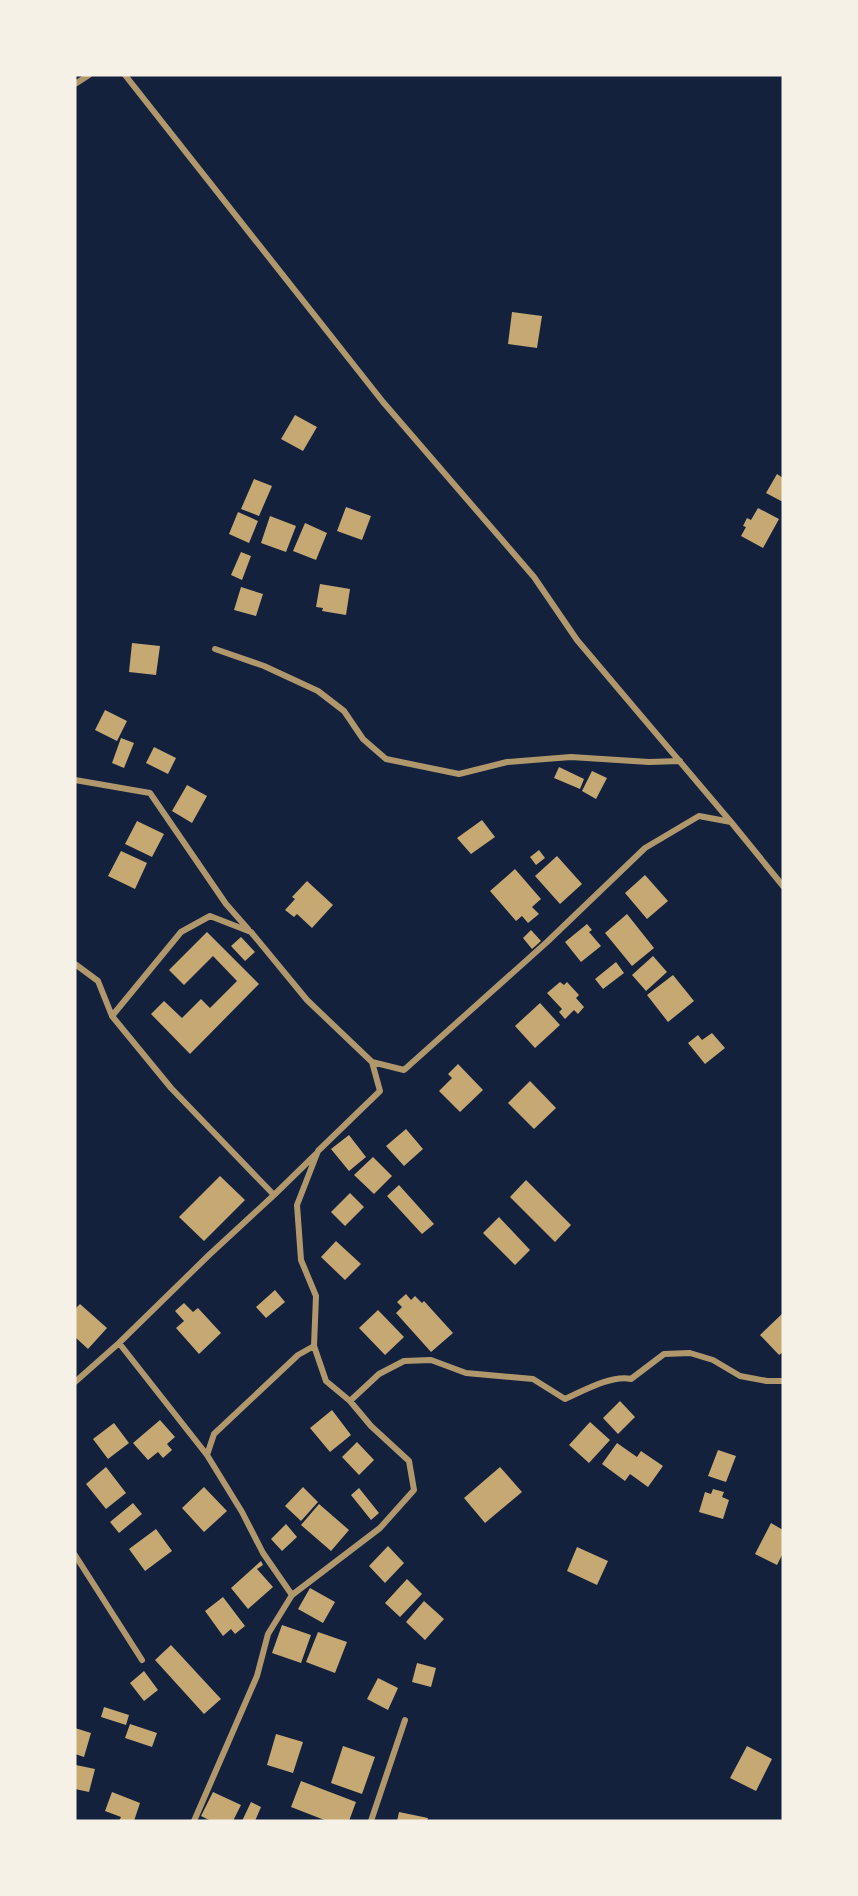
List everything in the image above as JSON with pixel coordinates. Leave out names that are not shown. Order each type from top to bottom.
[{"type":"street","points":[[75,84],[89,75]]},
{"type":"street","points":[[125,75],[383,402],[534,577],[576,640],[783,886]]},
{"type":"street","points":[[215,649],[264,666],[318,692],[344,711],[363,740],[386,759],[459,774],[507,762],[571,757],[649,762],[680,761]]},
{"type":"street","points":[[75,780],[150,793],[226,904],[308,1000],[372,1062],[404,1070],[547,942],[645,848],[699,816],[731,822]]},
{"type":"street","points":[[112,1016],[181,932],[210,916],[251,932]]},
{"type":"street","points":[[75,964],[98,981],[112,1016],[171,1088],[274,1196]]},
{"type":"street","points":[[75,1382],[274,1196],[380,1091],[372,1062]]},
{"type":"street","points":[[194,1821],[257,1676],[268,1634],[292,1595],[380,1528],[414,1490],[409,1461],[326,1380],[314,1346],[316,1296],[301,1260],[297,1205],[318,1151]]},
{"type":"street","points":[[119,1343],[207,1455],[242,1512],[263,1552],[292,1595]]},
{"type":"street","points":[[207,1455],[214,1434],[298,1355],[314,1346]]},
{"type":"street","points":[[350,1401],[379,1374],[404,1361],[431,1360],[466,1373],[533,1379],[565,1399],[595,1385],[625,1377],[631,1379],[663,1354],[690,1353],[713,1360],[740,1376],[767,1381],[783,1381]]},
{"type":"street","points":[[75,1555],[142,1660]]},
{"type":"street","points":[[371,1821],[405,1720]]},
{"type":"building","points":[[512,312],[542,316],[537,348],[508,344]]},
{"type":"building","points":[[295,415],[317,427],[303,451],[281,439]]},
{"type":"building","points":[[777,474],[783,478],[783,502],[766,493]]},
{"type":"building","points":[[254,479],[272,486],[259,516],[241,509]]},
{"type":"building","points":[[346,507],[371,516],[362,540],[337,531]]},
{"type":"building","points":[[758,508],[779,519],[763,548],[741,536],[746,527],[743,526],[747,518],[751,520]]},
{"type":"building","points":[[238,512],[258,521],[249,543],[229,534]]},
{"type":"building","points":[[270,516],[296,526],[286,552],[261,543]]},
{"type":"building","points":[[305,523],[327,533],[316,560],[293,551]]},
{"type":"building","points":[[241,552],[251,556],[242,580],[231,575]]},
{"type":"building","points":[[320,584],[350,589],[346,615],[322,611],[323,608],[316,607]]},
{"type":"building","points":[[241,587],[263,594],[256,616],[234,610]]},
{"type":"building","points":[[132,643],[160,646],[156,675],[129,672]]},
{"type":"building","points":[[105,710],[127,721],[117,741],[95,730]]},
{"type":"building","points":[[121,738],[134,743],[124,768],[112,763]]},
{"type":"building","points":[[154,747],[176,758],[168,774],[146,763]]},
{"type":"building","points":[[559,767],[584,779],[580,789],[554,778]]},
{"type":"building","points":[[592,771],[607,778],[596,799],[582,791]]},
{"type":"building","points":[[187,785],[207,796],[192,823],[172,811]]},
{"type":"building","points":[[482,820],[495,837],[471,854],[457,838]]},
{"type":"building","points":[[137,821],[164,834],[152,857],[125,844]]},
{"type":"building","points":[[539,850],[545,858],[536,865],[530,857]]},
{"type":"building","points":[[121,851],[147,863],[135,889],[108,876]]},
{"type":"building","points":[[557,856],[582,884],[560,904],[535,876]]},
{"type":"building","points":[[515,869],[541,899],[532,907],[539,914],[528,923],[522,916],[516,921],[490,891]]},
{"type":"building","points":[[645,875],[668,901],[647,919],[625,893]]},
{"type":"building","points":[[307,881],[333,905],[312,928],[297,914],[294,917],[285,910],[295,899],[292,897]]},
{"type":"building","points":[[627,914],[654,948],[632,966],[605,933]]},
{"type":"building","points":[[587,924],[592,930],[589,932],[601,946],[581,962],[565,942]]},
{"type":"building","points":[[531,930],[541,941],[532,949],[523,938]]},
{"type":"building","points":[[207,932],[259,984],[190,1054],[151,1014],[164,1001],[182,1018],[201,999],[210,1008],[237,981],[213,956],[184,985],[169,970]]},
{"type":"building","points":[[241,937],[255,952],[245,961],[231,946]]},
{"type":"building","points":[[653,956],[667,972],[646,991],[632,975]]},
{"type":"building","points":[[616,962],[624,973],[603,989],[595,979]]},
{"type":"building","points":[[673,975],[694,1001],[668,1022],[647,995]]},
{"type":"building","points":[[560,982],[564,985],[567,982],[579,995],[576,998],[584,1007],[578,1014],[574,1010],[565,1019],[559,1012],[562,1009],[547,993]]},
{"type":"building","points":[[540,1003],[560,1025],[535,1048],[515,1026]]},
{"type":"building","points":[[712,1033],[725,1048],[705,1064],[688,1043],[698,1035],[702,1040]]},
{"type":"building","points":[[458,1064],[483,1090],[460,1112],[439,1091],[452,1078],[448,1074]]},
{"type":"building","points":[[530,1081],[556,1108],[534,1129],[508,1103]]},
{"type":"building","points":[[406,1129],[423,1149],[404,1166],[386,1146]]},
{"type":"building","points":[[349,1135],[366,1157],[349,1171],[331,1149]]},
{"type":"building","points":[[373,1157],[392,1176],[374,1194],[354,1175]]},
{"type":"building","points":[[220,1176],[245,1200],[204,1241],[179,1217]]},
{"type":"building","points":[[526,1180],[571,1225],[555,1242],[510,1197]]},
{"type":"building","points":[[399,1185],[434,1224],[422,1234],[387,1196]]},
{"type":"building","points":[[350,1193],[364,1207],[345,1226],[331,1212]]},
{"type":"building","points":[[499,1217],[530,1250],[515,1265],[483,1233]]},
{"type":"building","points":[[336,1241],[361,1264],[345,1280],[321,1257]]},
{"type":"building","points":[[275,1290],[285,1302],[266,1318],[256,1307]]},
{"type":"building","points":[[406,1294],[411,1300],[415,1296],[422,1303],[424,1301],[453,1333],[431,1352],[396,1313],[402,1307],[397,1302]]},
{"type":"building","points":[[184,1303],[193,1312],[198,1308],[221,1333],[199,1354],[176,1328],[184,1321],[175,1311]]},
{"type":"building","points":[[80,1304],[107,1328],[88,1349],[75,1337],[75,1309]]},
{"type":"building","points":[[378,1310],[404,1337],[385,1355],[359,1328]]},
{"type":"building","points":[[783,1313],[783,1352],[779,1355],[760,1335]]},
{"type":"building","points":[[620,1401],[635,1417],[618,1434],[603,1418]]},
{"type":"building","points":[[332,1410],[351,1435],[330,1452],[310,1428]]},
{"type":"building","points":[[160,1420],[175,1437],[167,1444],[172,1450],[163,1458],[158,1452],[148,1460],[133,1443]]},
{"type":"building","points":[[590,1422],[610,1440],[589,1463],[569,1445]]},
{"type":"building","points":[[114,1423],[129,1443],[108,1459],[93,1439]]},
{"type":"building","points":[[357,1442],[374,1460],[359,1475],[342,1457]]},
{"type":"building","points":[[617,1443],[637,1457],[641,1451],[663,1466],[648,1487],[630,1474],[625,1481],[602,1464]]},
{"type":"building","points":[[718,1450],[736,1456],[726,1482],[708,1476]]},
{"type":"building","points":[[106,1467],[126,1493],[106,1509],[86,1484]]},
{"type":"building","points":[[500,1467],[522,1492],[485,1523],[464,1498]]},
{"type":"building","points":[[204,1487],[227,1511],[204,1532],[182,1508]]},
{"type":"building","points":[[303,1487],[318,1502],[301,1521],[285,1506]]},
{"type":"building","points":[[359,1488],[379,1513],[371,1520],[351,1495]]},
{"type":"building","points":[[713,1489],[724,1492],[722,1497],[729,1500],[723,1519],[699,1512],[705,1492],[711,1494]]},
{"type":"building","points":[[133,1503],[142,1514],[119,1533],[110,1522]]},
{"type":"building","points":[[319,1504],[349,1530],[331,1551],[301,1525]]},
{"type":"building","points":[[771,1523],[783,1530],[783,1553],[777,1565],[755,1554]]},
{"type":"building","points":[[286,1524],[297,1537],[282,1551],[271,1539]]},
{"type":"building","points":[[156,1529],[172,1551],[145,1571],[129,1549]]},
{"type":"building","points":[[388,1546],[404,1563],[385,1583],[369,1566]]},
{"type":"building","points":[[577,1547],[608,1561],[597,1585],[567,1571]]},
{"type":"building","points":[[261,1561],[263,1565],[257,1569],[273,1587],[248,1609],[231,1588]]},
{"type":"building","points":[[407,1579],[422,1594],[400,1617],[385,1603]]},
{"type":"building","points":[[310,1588],[335,1602],[323,1623],[298,1609]]},
{"type":"building","points":[[223,1597],[245,1626],[235,1634],[231,1629],[223,1636],[205,1611]]},
{"type":"building","points":[[424,1601],[444,1619],[425,1640],[406,1622]]},
{"type":"building","points":[[282,1625],[311,1635],[301,1663],[272,1653]]},
{"type":"building","points":[[318,1632],[347,1642],[335,1673],[306,1662]]},
{"type":"building","points":[[171,1645],[221,1699],[204,1714],[155,1660]]},
{"type":"building","points":[[417,1663],[436,1668],[431,1687],[412,1682]]},
{"type":"building","points":[[144,1671],[158,1690],[144,1701],[130,1683]]},
{"type":"building","points":[[378,1678],[398,1688],[388,1710],[367,1699]]},
{"type":"building","points":[[104,1707],[129,1715],[126,1725],[101,1717]]},
{"type":"building","points":[[130,1724],[157,1733],[152,1747],[125,1738]]},
{"type":"building","points":[[75,1728],[91,1733],[84,1757],[75,1754]]},
{"type":"building","points":[[276,1734],[303,1742],[293,1773],[267,1765]]},
{"type":"building","points":[[343,1746],[375,1757],[362,1794],[331,1783]]},
{"type":"building","points":[[747,1746],[772,1759],[756,1791],[730,1778]]},
{"type":"building","points":[[76,1765],[95,1769],[89,1792],[75,1789]]},
{"type":"building","points":[[301,1781],[356,1802],[349,1821],[327,1821],[291,1807]]},
{"type":"building","points":[[112,1792],[140,1803],[134,1821],[119,1821],[121,1817],[105,1811]]},
{"type":"building","points":[[213,1792],[241,1805],[233,1821],[211,1821],[201,1816]]},
{"type":"building","points":[[251,1802],[261,1807],[255,1821],[242,1821]]},
{"type":"building","points":[[399,1812],[428,1818],[427,1821],[397,1821]]}]
